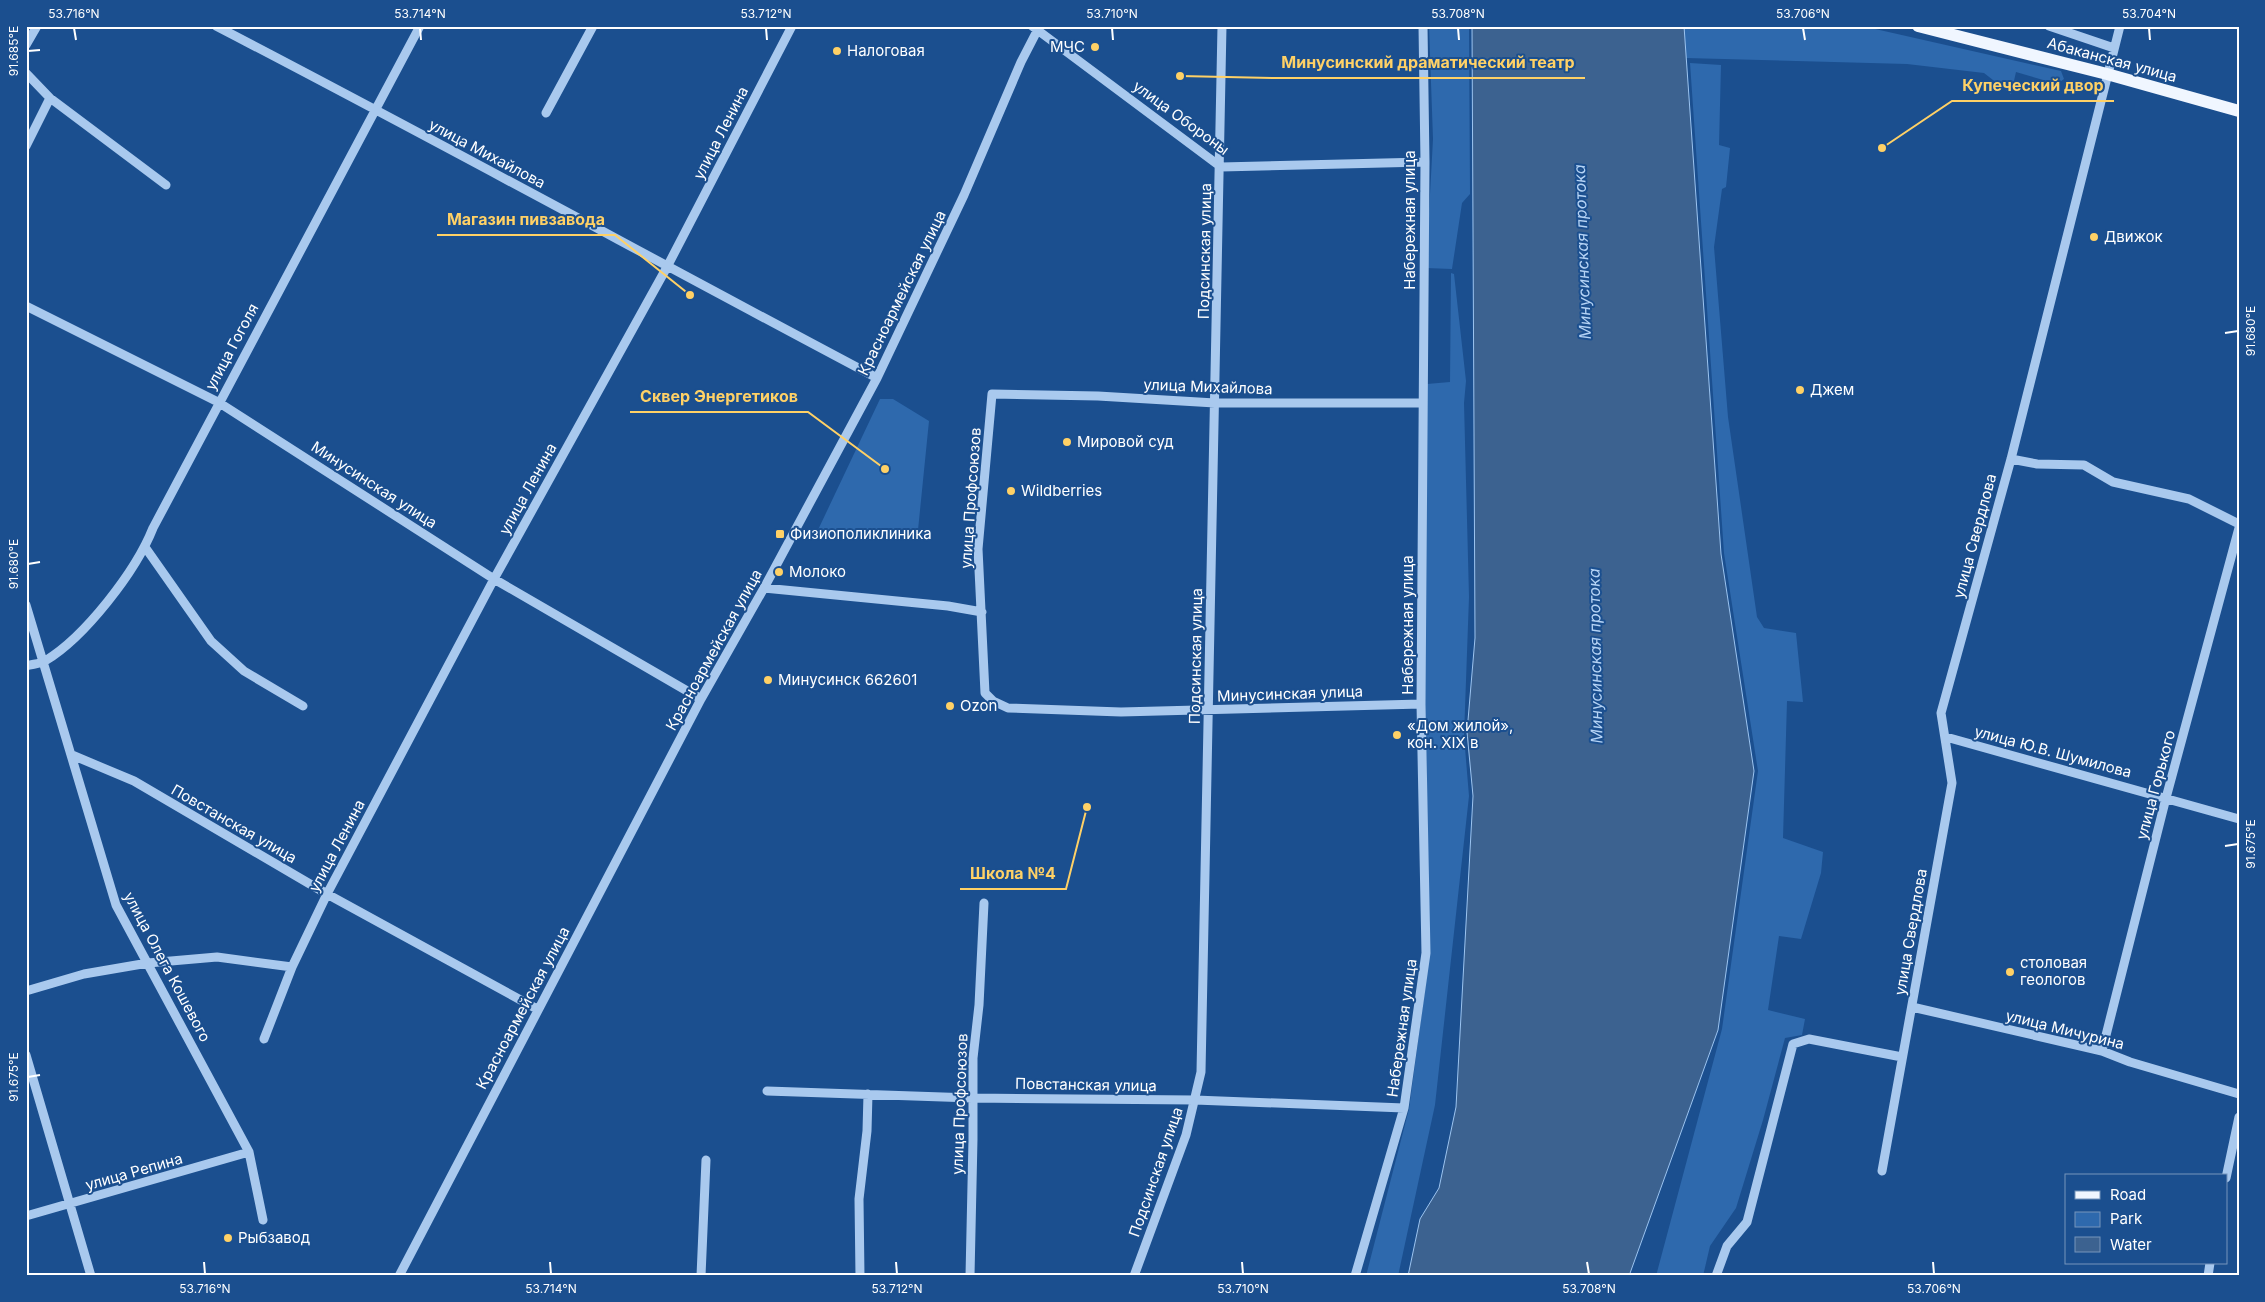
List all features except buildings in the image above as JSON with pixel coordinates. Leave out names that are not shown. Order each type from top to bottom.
[{"type":"main road","name":"Абаканская улица","points":[[1918,26],[2107,74],[2239,111]]},
{"type":"street","points":[[26,45],[37,26]]},
{"type":"street","name":"улица Михайлова","points":[[216,26],[377,110],[877,378]]},
{"type":"street","name":"улица Гоголя","points":[[44,662],[74,637],[115,592],[146,547],[157,520],[218,402],[377,110],[420,26]]},
{"type":"street","points":[[546,113],[593,26]]},
{"type":"street","name":"улица Ленина","points":[[264,1040],[292,967],[327,894],[494,579],[667,267],[792,26]]},
{"type":"street","name":"Подсинская улица","points":[[1134,1276],[1186,1135],[1201,1072],[1222,26]]},
{"type":"street","name":"Набережная улица","points":[[1355,1276],[1404,1108],[1426,953],[1421,704],[1425,162],[1423,26]]},
{"type":"street","name":"Абаканская улица","points":[[2049,26],[2114,48]]},
{"type":"street","name":"улица Свердлова","points":[[1882,1171],[1952,783],[1941,713],[2011,459],[2120,26]]},
{"type":"street","name":"улица Обороны","points":[[1034,29],[1220,167],[1425,162]]},
{"type":"street","name":"Красноармейская улица","points":[[399,1276],[537,1009],[701,699],[764,588],[877,378],[964,195],[1034,29]]},
{"type":"street","points":[[26,73],[50,98],[166,185]]},
{"type":"street","points":[[26,146],[50,98]]},
{"type":"street","name":"Минусинская улица","points":[[26,306],[218,402],[494,579],[701,699]]},
{"type":"street","name":"улица Михайлова","points":[[992,394],[1098,396],[1215,402],[1423,403]]},
{"type":"street","name":"улица Профсоюзов","points":[[985,693],[978,549],[992,394]]},
{"type":"street","points":[[2011,459],[2037,464],[2084,465],[2113,482],[2189,499],[2239,526]]},
{"type":"street","name":"улица Горького","points":[[2102,1051],[2166,798],[2239,526]]},
{"type":"street","points":[[146,547],[212,641],[244,671],[302,706]]},
{"type":"street","points":[[764,588],[948,606],[982,612]]},
{"type":"street","name":"улица Олега Кошевого","points":[[26,605],[116,905],[249,1152],[263,1220]]},
{"type":"street","points":[[26,666],[44,662]]},
{"type":"street","name":"Минусинская улица","points":[[985,693],[993,701],[1008,708],[1121,712],[1421,704]]},
{"type":"street","name":"улица Ю.В. Шумилова","points":[[1946,737],[2239,819]]},
{"type":"street","name":"Повстанская улица","points":[[72,756],[134,782],[327,894],[537,1009]]},
{"type":"street","name":"улица Профсоюзов","points":[[970,1276],[973,1139],[972,1058],[979,1004],[984,903]]},
{"type":"street","points":[[26,991],[84,974],[148,963],[217,957],[292,967]]},
{"type":"street","name":"улица Мичурина","points":[[1912,1007],[2102,1051],[2130,1062],[2239,1094]]},
{"type":"street","points":[[1716,1276],[1727,1246],[1747,1222],[1793,1044],[1808,1039],[1902,1057]]},
{"type":"street","points":[[26,1055],[91,1276]]},
{"type":"street","name":"Повстанская улица","points":[[767,1091],[972,1098],[1194,1100],[1404,1108]]},
{"type":"street","points":[[860,1276],[859,1199],[868,1131],[868,1094]]},
{"type":"street","points":[[2227,1174],[2239,1117]]},
{"type":"street","name":"улица Репина","points":[[26,1216],[70,1205],[249,1152]]},
{"type":"street","points":[[701,1276],[706,1160]]},
{"type":"green space","points":[[1429,26],[1469,26],[1470,194],[1462,203],[1452,269],[1426,268],[1433,139]]},
{"type":"green space","points":[[1684,26],[1862,26],[2061,71],[2064,79],[2057,84],[2016,72],[2011,94],[1984,73],[1907,64],[1686,58]]},
{"type":"green space","points":[[1690,63],[1721,65],[1719,145],[1730,148],[1726,187],[1722,189],[1714,247],[1728,417],[1757,617],[1764,628],[1796,633],[1803,702],[1787,701],[1783,838],[1823,852],[1821,873],[1801,939],[1779,936],[1768,1010],[1805,1019],[1802,1035],[1785,1038],[1763,1120],[1736,1208],[1710,1246],[1703,1276],[1656,1276],[1722,1029],[1758,771],[1724,553]]},
{"type":"green space","points":[[1451,273],[1454,274],[1466,381],[1464,403],[1469,597],[1464,736],[1469,796],[1435,1105],[1398,1276],[1366,1276],[1409,1109],[1430,951],[1425,704],[1427,384],[1450,382]]},
{"type":"green space","points":[[880,399],[893,399],[929,421],[917,540],[817,532]]},
{"type":"water","name":"Минусинская протока","points":[[1472,26],[1684,26],[1721,554],[1754,771],[1718,1030],[1629,1276],[1408,1276],[1420,1219],[1439,1188],[1456,1107],[1473,796],[1467,732],[1475,638]]},
{"type":"place","name":"МЧС","points":[[1095,47]]},
{"type":"place","name":"Налоговая","points":[[837,51]]},
{"type":"place","name":"Минусинский драматический театр","points":[[1180,76]]},
{"type":"place","name":"Купеческий двор","points":[[1882,148]]},
{"type":"place","name":"Движок","points":[[2094,237]]},
{"type":"place","name":"Магазин пивзавода","points":[[690,295]]},
{"type":"place","name":"Джем","points":[[1800,390]]},
{"type":"place","name":"Мировой суд","points":[[1067,442]]},
{"type":"place","name":"Сквер Энергетиков","points":[[885,469]]},
{"type":"place","name":"Wildberries","points":[[1011,491]]},
{"type":"place","name":"Физиополиклиника","points":[[780,534]]},
{"type":"place","name":"Молоко","points":[[779,572]]},
{"type":"place","name":"Минусинск 662601","points":[[768,680]]},
{"type":"place","name":"Ozon","points":[[950,706]]},
{"type":"place","name":"«Дом жилой», кон. ХIХ в","points":[[1397,735]]},
{"type":"place","name":"Школа №4","points":[[1087,807]]},
{"type":"place","name":"столовая геологов","points":[[2010,972]]},
{"type":"place","name":"Рыбзавод","points":[[228,1238]]}]
